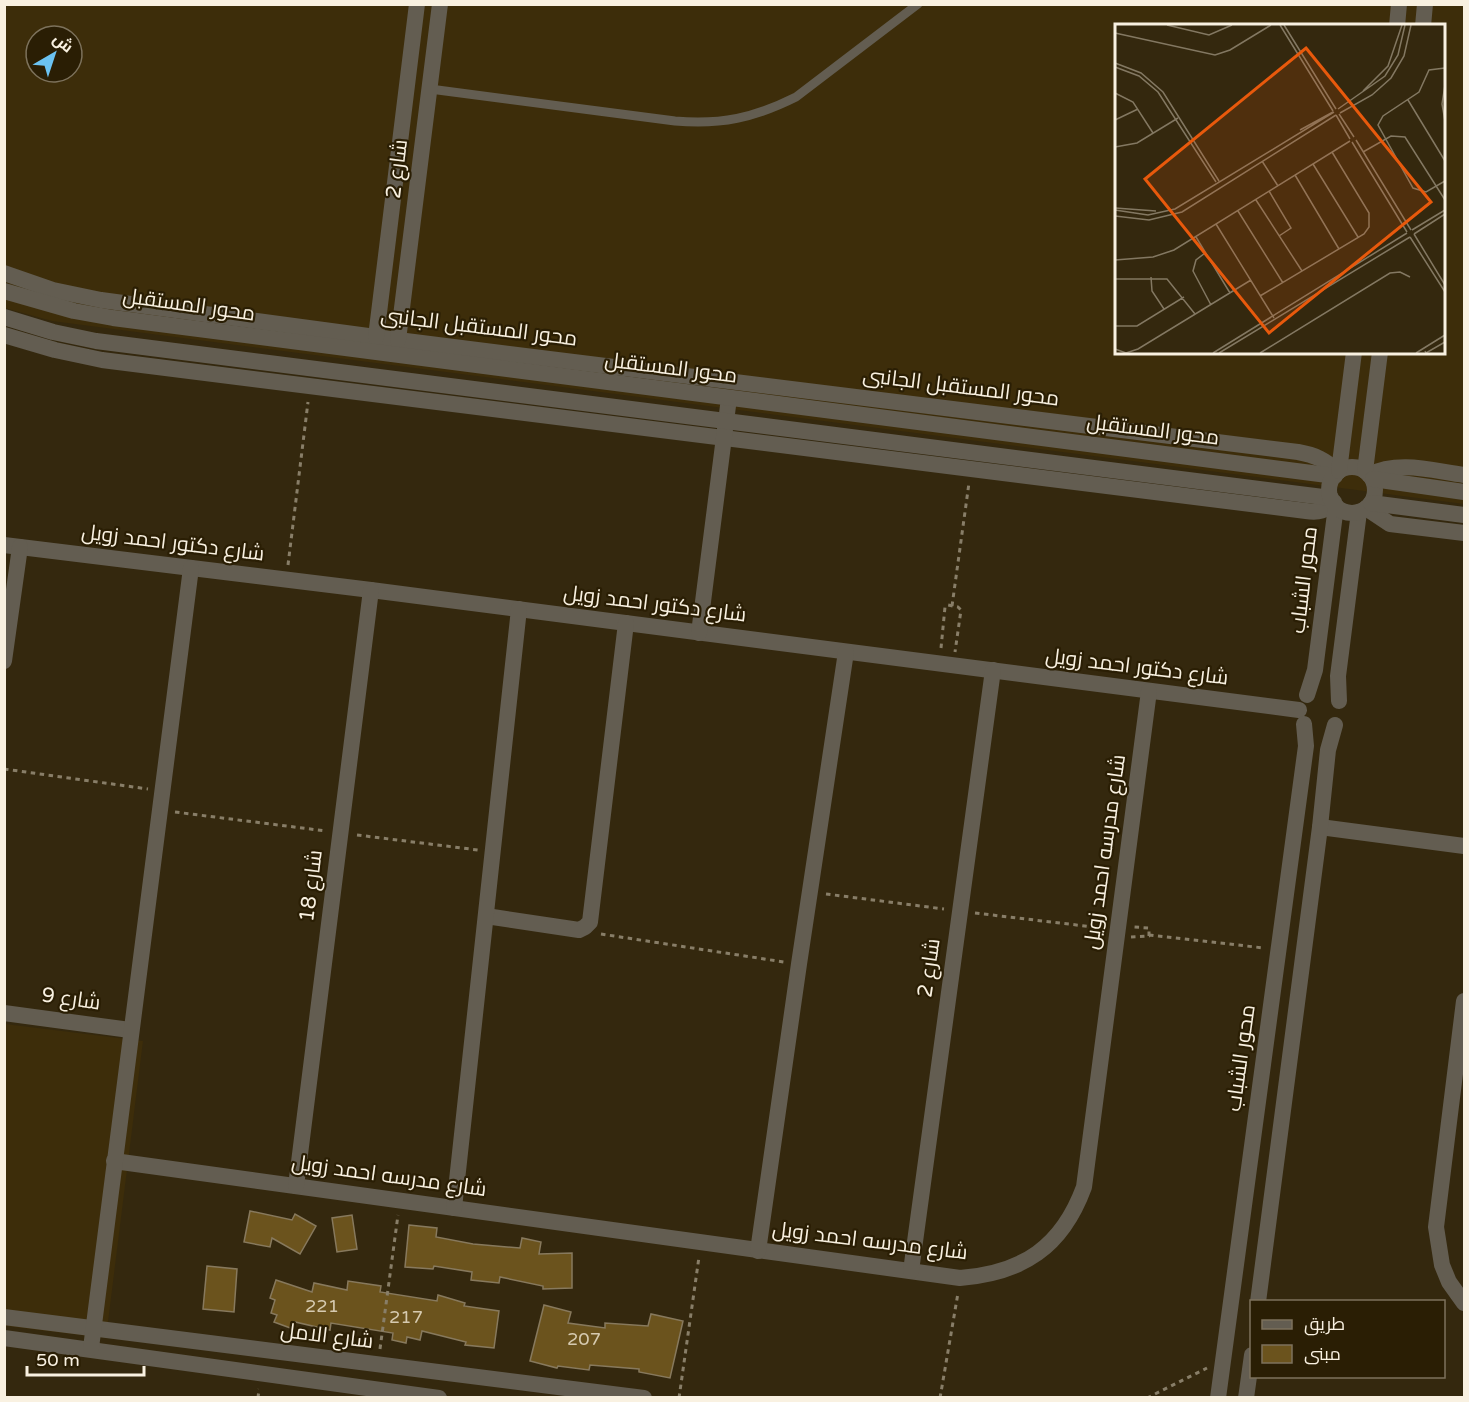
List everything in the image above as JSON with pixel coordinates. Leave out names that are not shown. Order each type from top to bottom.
[{"type":"street","name":"شارع 2","points":[[376,337],[417,4]]},
{"type":"street","name":"شارع 2","points":[[398,340],[440,4]]},
{"type":"street","points":[[1397,24],[1399,4]]},
{"type":"street","points":[[1423,24],[1425,4]]},
{"type":"street","points":[[406,86],[430,89]]},
{"type":"street","name":"محور المستقبل الجانبى","points":[[4,273],[53,290],[101,300],[398,340],[1313,454],[1327,462],[1337,473]]},
{"type":"street","name":"محور المستقبل","points":[[4,291],[74,311],[113,318],[729,398],[1337,473]]},
{"type":"street","points":[[4,317],[53,332],[96,341],[726,420],[1334,502]]},
{"type":"street","points":[[4,335],[55,350],[102,360],[1317,513],[1334,502]]},
{"type":"street","points":[[1354,354],[1337,473],[1330,487],[1334,502],[1344,511],[1365,508],[1464,515]]},
{"type":"street","points":[[1258,1300],[1328,750],[1341,711],[1338,676],[1365,508],[1375,489],[1369,475],[1380,354]]},
{"type":"street","points":[[699,633],[729,398]]},
{"type":"street","points":[[1369,475],[1395,466],[1464,475]]},
{"type":"street","points":[[1337,473],[1352,467],[1369,475],[1464,492]]},
{"type":"street","name":"محور الشباب","points":[[1218,1398],[1306,746],[1304,710],[1315,670],[1334,502]]},
{"type":"street","points":[[1365,508],[1390,524],[1464,533]]},
{"type":"street","points":[[4,662],[12,546]]},
{"type":"street","name":"شارع دكتور احمد زويل","points":[[12,546],[1304,710]]},
{"type":"street","points":[[91,1348],[191,568]]},
{"type":"street","name":"شارع 18","points":[[296,1186],[371,590]]},
{"type":"street","points":[[454,1208],[519,609]]},
{"type":"street","points":[[486,916],[579,930],[587,925],[591,916],[626,623]]},
{"type":"street","points":[[758,1251],[846,651]]},
{"type":"street","name":"شارع 2","points":[[911,1271],[993,670]]},
{"type":"street","points":[[1335,725],[1322,731],[1312,730],[1304,710],[1322,690],[1339,701]]},
{"type":"street","name":"شارع مدرسه احمد زويل","points":[[114,1161],[960,1278],[984,1276],[1022,1263],[1039,1253],[1067,1224],[1084,1187],[1149,691]]},
{"type":"street","points":[[1320,827],[1464,846]]},
{"type":"street","points":[[1464,1001],[1436,1227],[1442,1264],[1449,1282],[1464,1303]]},
{"type":"street","name":"شارع 9","points":[[4,1013],[130,1030]]},
{"type":"street","name":"شارع الامل","points":[[4,1317],[644,1398]]},
{"type":"street","points":[[4,1338],[91,1348],[440,1398]]},
{"type":"street","points":[[1246,1398],[1250,1364]]},
{"type":"lane","points":[[430,89],[675,121],[725,122],[773,109],[795,97],[918,4]]},
{"type":"path","points":[[286,580],[310,385]]},
{"type":"path","points":[[952,606],[971,468]]},
{"type":"path","points":[[952,606],[961,610],[946,664],[945,607],[952,606]]},
{"type":"path","points":[[4,769],[161,790]]},
{"type":"path","points":[[587,925],[600,933],[799,964]]},
{"type":"path","points":[[1149,935],[1278,950]]},
{"type":"path","points":[[378,1365],[400,1202]]},
{"type":"path","points":[[679,1398],[702,1242]]},
{"type":"path","points":[[940,1398],[960,1278]]},
{"type":"path","points":[[1147,1398],[1224,1360]]},
{"type":"shaded area","points":[[4,5],[1464,5],[1464,504],[52,321],[5,308]]},
{"type":"shaded area","points":[[5,1024],[143,1041],[106,1338],[5,1326]]},
{"type":"building","points":[[250,1211],[292,1220],[295,1214],[316,1226],[300,1254],[272,1238],[270,1247],[244,1242]]},
{"type":"building","points":[[352,1215],[357,1249],[337,1252],[332,1218]]},
{"type":"building","points":[[409,1225],[437,1228],[436,1237],[473,1244],[520,1248],[522,1238],[541,1242],[539,1254],[572,1253],[572,1288],[543,1289],[543,1286],[500,1277],[499,1283],[471,1280],[472,1272],[434,1266],[433,1269],[405,1267]]},
{"type":"building","points":[[207,1266],[237,1269],[234,1312],[203,1309]]},
{"type":"building","points":[[276,1280],[312,1292],[314,1283],[347,1290],[348,1281],[381,1286],[380,1292],[437,1301],[438,1295],[465,1303],[464,1306],[499,1311],[494,1348],[465,1345],[466,1342],[422,1331],[420,1340],[407,1337],[406,1343],[392,1340],[393,1333],[331,1323],[330,1330],[295,1322],[293,1329],[274,1322],[277,1315],[271,1313],[275,1300],[270,1298]]},
{"type":"building","points":[[544,1305],[571,1312],[568,1323],[605,1328],[605,1323],[648,1326],[651,1314],[683,1321],[670,1378],[639,1372],[639,1369],[590,1365],[589,1370],[558,1366],[557,1368],[530,1361]]}]
